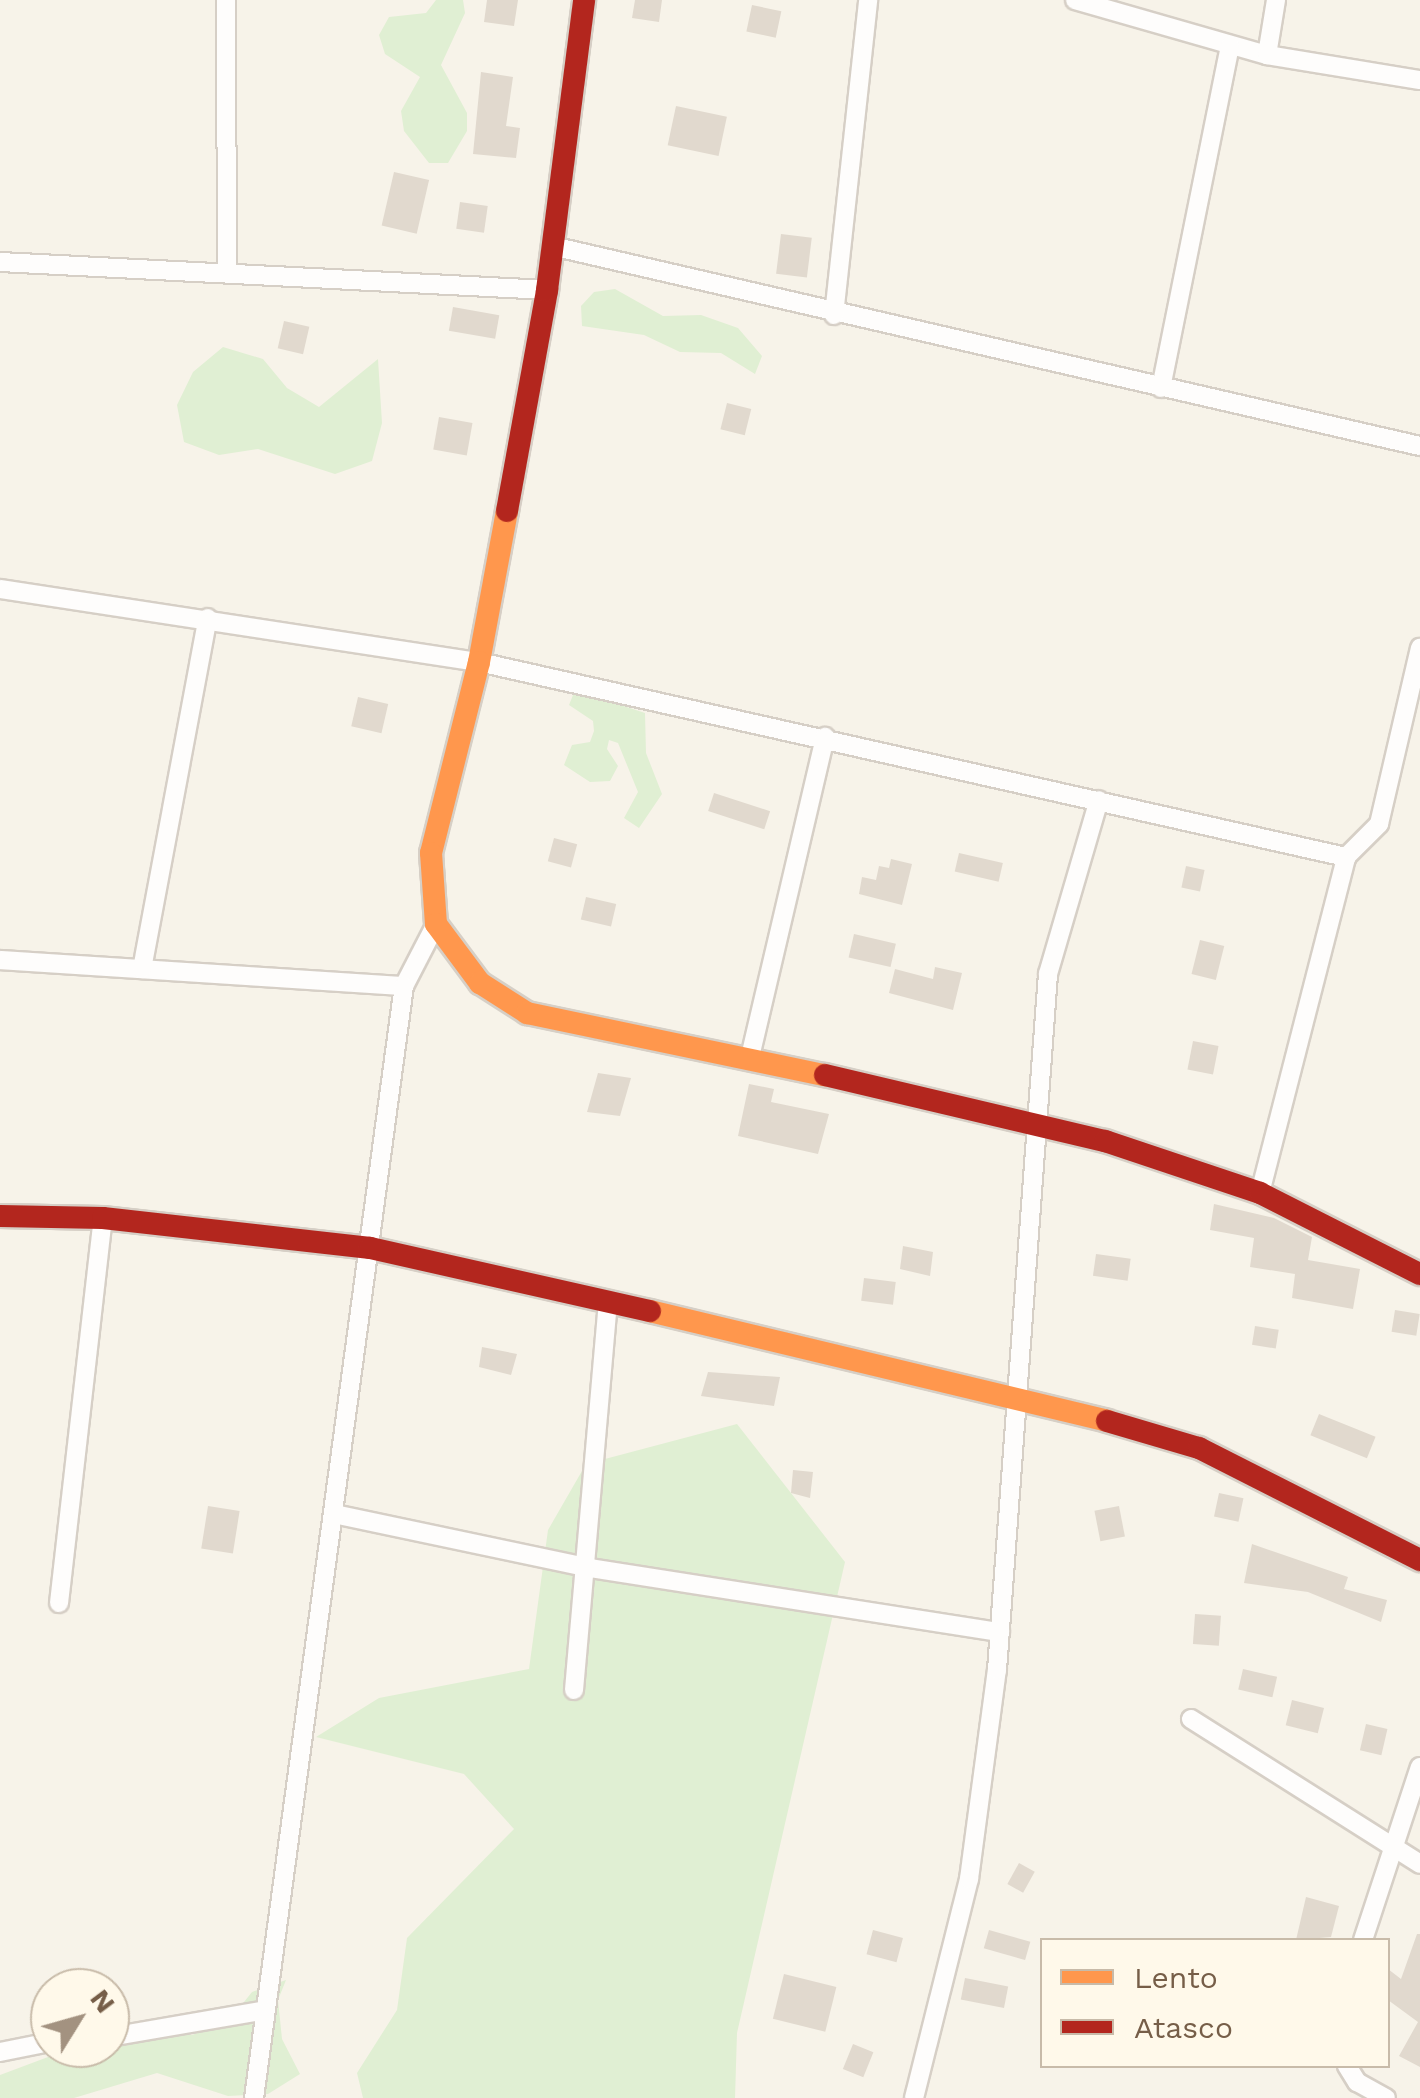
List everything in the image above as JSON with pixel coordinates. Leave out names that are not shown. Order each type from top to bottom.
[{"type":"street","points":[[226,0],[227,272]]},
{"type":"street","points":[[254,2098],[404,986],[436,924],[431,853],[479,662],[547,290],[584,0]]},
{"type":"street","points":[[834,315],[868,0]]},
{"type":"street","points":[[1075,0],[1267,55],[1420,80]]},
{"type":"street","points":[[1267,55],[1276,0]]},
{"type":"street","points":[[1161,388],[1230,46]]},
{"type":"street","points":[[552,246],[834,315],[1420,446]]},
{"type":"street","points":[[0,262],[547,290]]},
{"type":"street","points":[[0,589],[479,662],[1346,857]]},
{"type":"street","points":[[142,969],[208,618]]},
{"type":"street","points":[[1260,1193],[1346,857],[1380,824],[1420,648]]},
{"type":"street","points":[[750,1057],[825,737]]},
{"type":"street","points":[[914,2098],[970,1878],[1000,1632],[1048,974],[1099,800]]},
{"type":"street","points":[[436,924],[480,983],[528,1013],[750,1057],[1037,1126],[1260,1193],[1420,1274]]},
{"type":"street","points":[[0,960],[404,986]]},
{"type":"street","points":[[0,1216],[103,1218],[370,1248],[1016,1394],[1198,1448],[1420,1560]]},
{"type":"street","points":[[59,1602],[103,1218]]},
{"type":"street","points":[[574,1690],[590,1568],[608,1302]]},
{"type":"street","points":[[334,1514],[590,1568],[1000,1632]]},
{"type":"street","points":[[1191,1719],[1420,1864]]},
{"type":"street","points":[[1364,1938],[1420,1767]]},
{"type":"street","points":[[130,2034],[266,2010]]},
{"type":"street","points":[[0,2052],[30,2046]]},
{"type":"street","points":[[1348,2068],[1357,2082],[1386,2098]]},
{"type":"green space","points":[[436,0],[463,0],[465,13],[441,65],[467,113],[467,131],[448,163],[429,163],[404,131],[401,111],[420,77],[385,54],[379,35],[389,17],[426,13]]},
{"type":"green space","points":[[615,289],[663,316],[701,315],[738,328],[762,356],[755,374],[721,353],[680,352],[644,335],[582,326],[581,306],[594,292]]},
{"type":"green space","points":[[223,347],[263,359],[287,388],[319,407],[378,359],[382,423],[372,461],[335,474],[258,449],[219,455],[184,442],[177,405],[193,372]]},
{"type":"green space","points":[[575,690],[645,713],[646,753],[662,794],[639,828],[624,818],[638,792],[618,743],[609,740],[607,749],[618,766],[610,781],[590,782],[564,765],[572,745],[590,742],[594,731],[593,721],[569,705]]},
{"type":"green space","points":[[737,1424],[845,1562],[737,2033],[735,2098],[363,2098],[357,2073],[397,2010],[407,1938],[514,1829],[464,1774],[316,1737],[379,1698],[529,1669],[548,1530],[586,1464]]},
{"type":"green space","points":[[286,1980],[278,2000],[282,2039],[300,2074],[268,2094],[228,2096],[157,2073],[74,2098],[0,2098],[0,2075],[30,2064],[30,2068],[130,2068],[130,2031],[154,2028],[192,2035],[228,2022],[252,1992]]},
{"type":"building","points":[[487,0],[518,0],[514,26],[484,22]]},
{"type":"building","points":[[635,0],[662,0],[659,22],[632,18]]},
{"type":"building","points":[[752,5],[781,11],[776,38],[746,31]]},
{"type":"building","points":[[481,72],[513,77],[506,126],[520,128],[516,158],[473,154]]},
{"type":"building","points":[[676,106],[727,117],[719,156],[668,145]]},
{"type":"building","points":[[394,172],[429,180],[417,234],[382,226]]},
{"type":"building","points":[[460,202],[488,206],[484,233],[456,229]]},
{"type":"building","points":[[781,234],[812,238],[807,277],[776,274]]},
{"type":"building","points":[[453,307],[499,315],[495,339],[449,331]]},
{"type":"building","points":[[284,321],[309,327],[303,354],[278,348]]},
{"type":"building","points":[[727,403],[751,409],[745,435],[720,429]]},
{"type":"building","points":[[439,417],[472,423],[467,455],[433,449]]},
{"type":"building","points":[[358,697],[388,704],[381,733],[351,726]]},
{"type":"building","points":[[714,793],[770,811],[764,829],[708,811]]},
{"type":"building","points":[[554,838],[577,844],[571,867],[548,861]]},
{"type":"building","points":[[959,853],[1003,863],[999,882],[955,872]]},
{"type":"building","points":[[891,859],[912,864],[902,905],[859,894],[862,877],[876,880],[879,866],[889,868]]},
{"type":"building","points":[[1186,866],[1205,870],[1200,891],[1181,888]]},
{"type":"building","points":[[586,897],[616,904],[611,926],[581,919]]},
{"type":"building","points":[[854,934],[896,944],[890,967],[849,957]]},
{"type":"building","points":[[1200,940],[1224,946],[1216,980],[1192,974]]},
{"type":"building","points":[[935,967],[962,973],[953,1010],[889,993],[895,969],[933,979]]},
{"type":"building","points":[[1193,1041],[1219,1046],[1213,1074],[1187,1069]]},
{"type":"building","points":[[598,1073],[631,1078],[620,1116],[587,1112]]},
{"type":"building","points":[[749,1084],[774,1089],[771,1102],[829,1114],[818,1154],[738,1136]]},
{"type":"building","points":[[1214,1204],[1274,1218],[1312,1237],[1308,1260],[1360,1269],[1353,1309],[1292,1298],[1295,1274],[1250,1267],[1254,1238],[1210,1230]]},
{"type":"building","points":[[903,1246],[933,1252],[930,1276],[900,1269]]},
{"type":"building","points":[[1096,1254],[1131,1259],[1128,1281],[1093,1276]]},
{"type":"building","points":[[864,1278],[896,1282],[893,1305],[861,1301]]},
{"type":"building","points":[[1395,1310],[1420,1314],[1416,1336],[1392,1332]]},
{"type":"building","points":[[1255,1326],[1279,1330],[1276,1349],[1252,1345]]},
{"type":"building","points":[[482,1347],[517,1354],[511,1375],[479,1367]]},
{"type":"building","points":[[708,1372],[780,1377],[774,1406],[701,1396]]},
{"type":"building","points":[[1319,1414],[1376,1437],[1367,1458],[1310,1435]]},
{"type":"building","points":[[793,1470],[813,1472],[810,1498],[791,1493]]},
{"type":"building","points":[[1219,1493],[1243,1498],[1238,1522],[1214,1516]]},
{"type":"building","points":[[208,1506],[240,1511],[233,1553],[201,1548]]},
{"type":"building","points":[[1119,1506],[1125,1536],[1100,1541],[1094,1511]]},
{"type":"building","points":[[1252,1544],[1348,1577],[1344,1589],[1387,1600],[1381,1622],[1308,1592],[1244,1583]]},
{"type":"building","points":[[1195,1614],[1221,1616],[1219,1646],[1193,1644]]},
{"type":"building","points":[[1243,1669],[1277,1677],[1272,1697],[1238,1689]]},
{"type":"building","points":[[1292,1700],[1324,1708],[1318,1733],[1286,1725]]},
{"type":"building","points":[[1366,1724],[1387,1729],[1381,1755],[1360,1750]]},
{"type":"building","points":[[1019,1863],[1035,1872],[1023,1893],[1007,1884]]},
{"type":"building","points":[[1306,1897],[1339,1906],[1331,1937],[1296,1938]]},
{"type":"building","points":[[873,1930],[903,1938],[896,1962],[867,1954]]},
{"type":"building","points":[[989,1930],[1030,1942],[1025,1960],[984,1948]]},
{"type":"building","points":[[1420,1934],[1420,2067],[1399,2056],[1418,2022],[1390,2001],[1390,1971],[1401,1979]]},
{"type":"building","points":[[784,1974],[836,1987],[825,2032],[773,2019]]},
{"type":"building","points":[[965,1978],[1008,1986],[1004,2008],[961,2000]]},
{"type":"building","points":[[853,2044],[873,2052],[863,2077],[843,2069]]},
{"type":"traffic: slow","points":[[507,511],[479,662],[431,853],[436,924],[480,983],[527,1013],[825,1075]]},
{"type":"traffic: slow","points":[[650,1311],[1107,1421]]},
{"type":"traffic: jam","points":[[507,511],[547,290],[584,0]]},
{"type":"traffic: jam","points":[[825,1075],[1105,1141],[1260,1193],[1420,1274]]},
{"type":"traffic: jam","points":[[0,1216],[103,1218],[370,1248],[650,1311]]},
{"type":"traffic: jam","points":[[1107,1421],[1199,1448],[1420,1560]]}]
